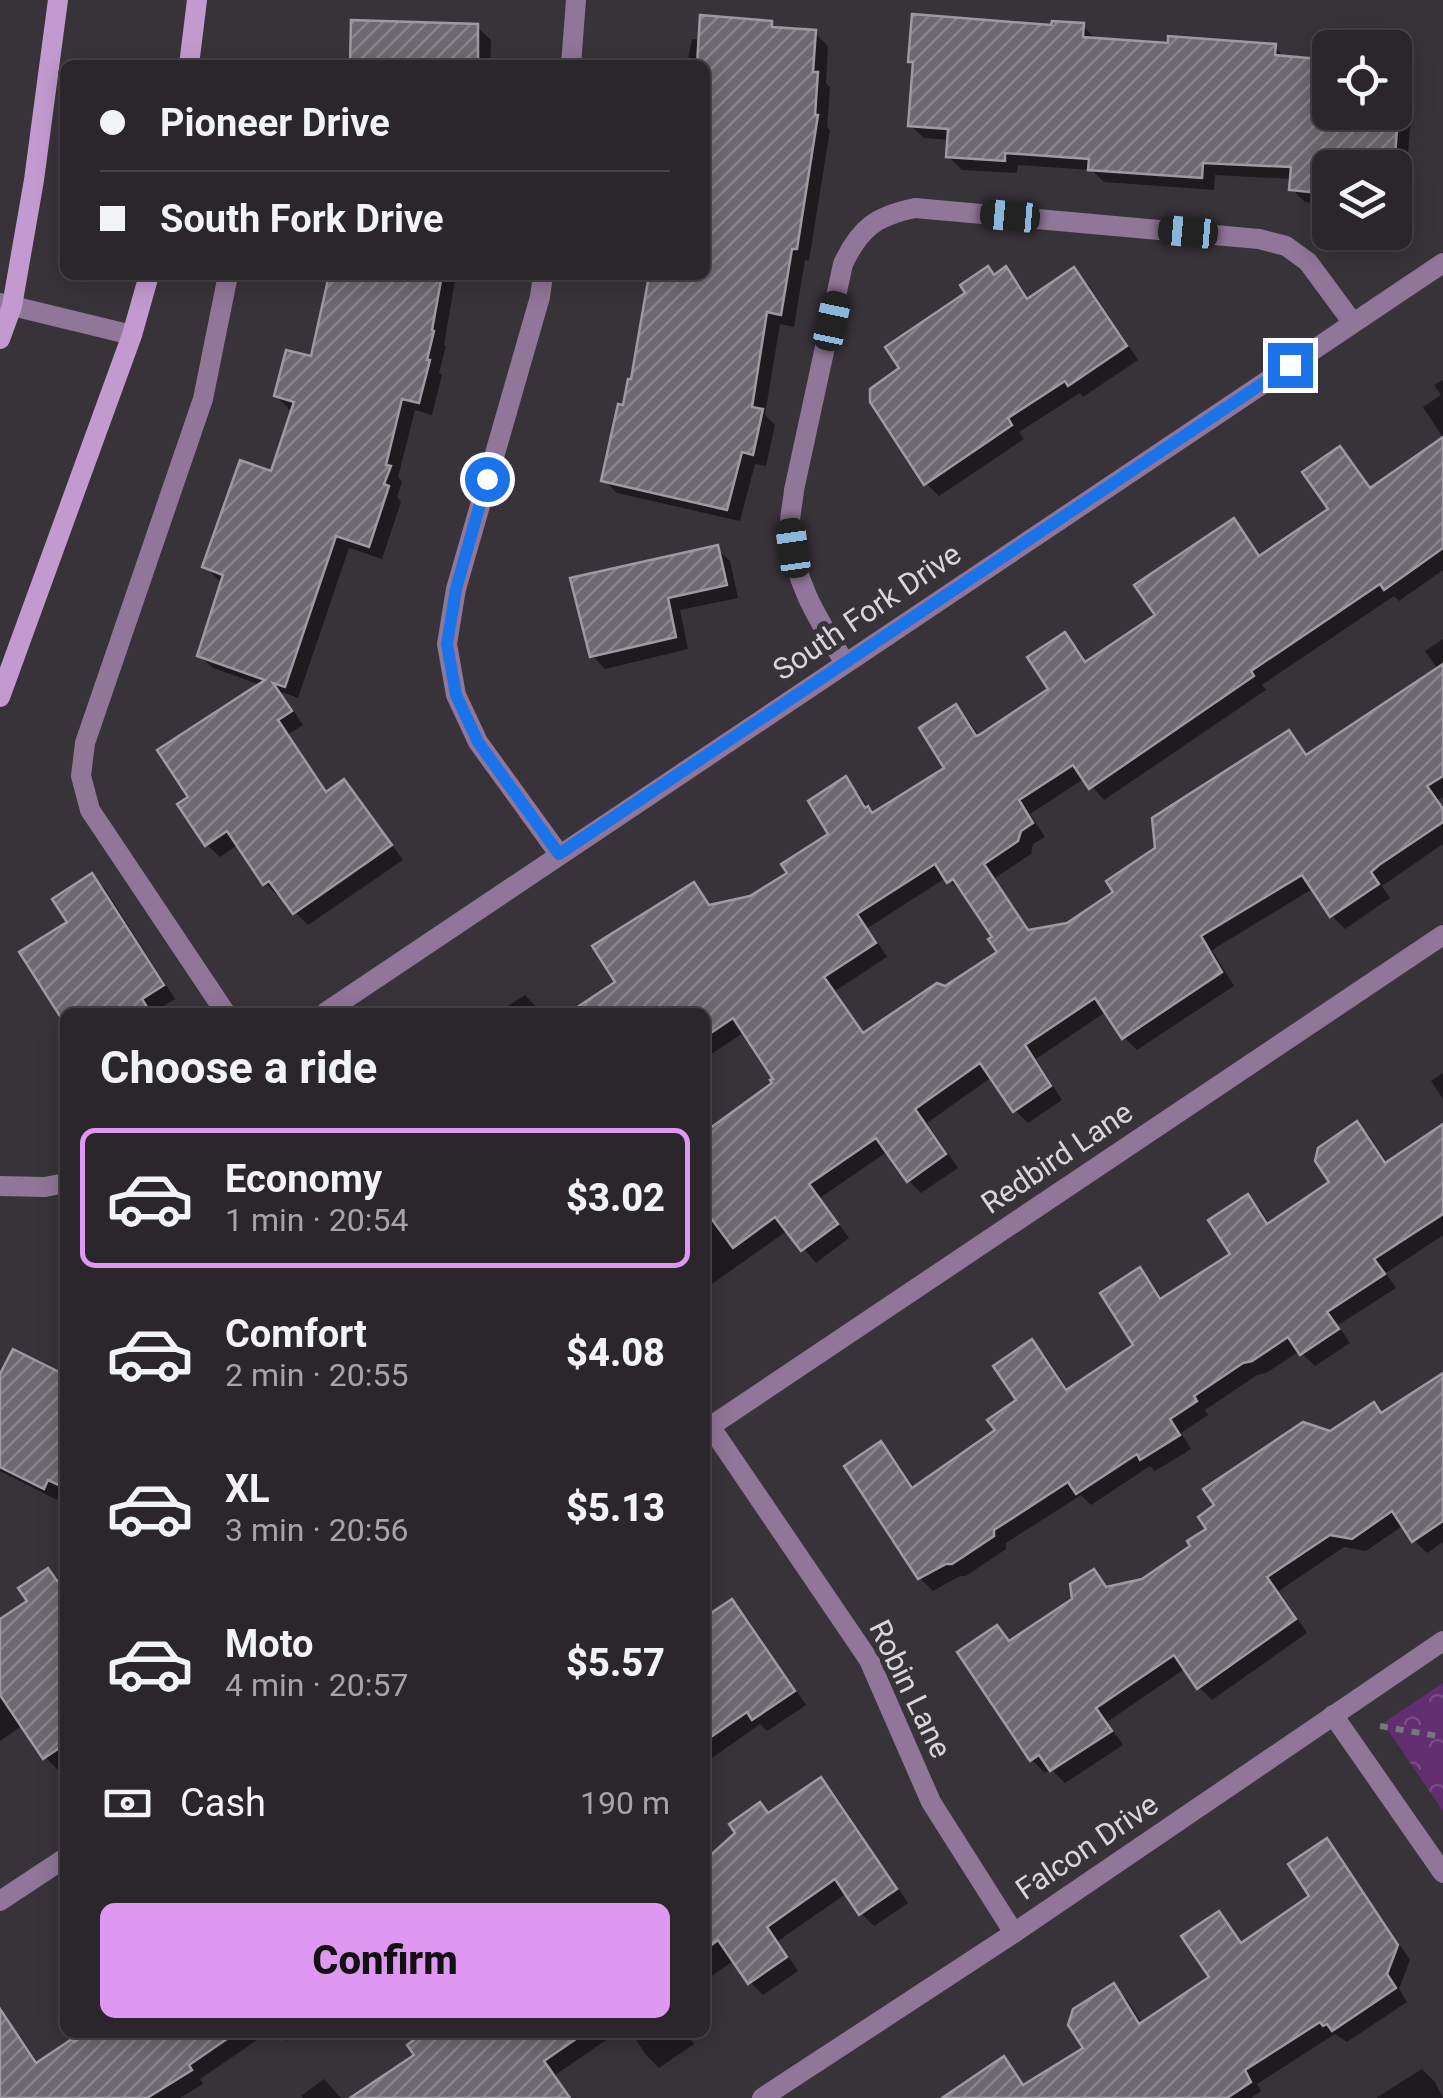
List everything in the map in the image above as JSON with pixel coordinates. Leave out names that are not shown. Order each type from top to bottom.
[{"type":"main road","points":[[0,339],[34,180],[58,0]]},
{"type":"main road","points":[[190,60],[197,0]]},
{"type":"main road","points":[[0,697],[132,335],[147,280]]},
{"type":"street","points":[[571,60],[576,0]]},
{"type":"street","points":[[844,663],[810,607],[796,570],[790,526],[794,490],[843,264],[853,242],[870,224],[891,213],[915,208],[1258,239],[1286,246],[1308,262],[1354,323]]},
{"type":"street","name":"South Fork Drive","points":[[332,1008],[1443,263]]},
{"type":"street","points":[[222,1008],[90,810],[81,776],[85,744],[203,399],[227,280]]},
{"type":"street","points":[[543,280],[456,589],[447,644],[456,695],[478,742],[559,854]]},
{"type":"street","points":[[6,304],[132,335]]},
{"type":"street","name":"Redbird Lane","points":[[710,1426],[1443,935]]},
{"type":"street","points":[[0,1186],[60,1184]]},
{"type":"street","name":"Robin Lane","points":[[710,1432],[869,1660],[932,1802],[1014,1932]]},
{"type":"street","name":"Falcon Drive","points":[[762,2098],[1443,1641]]},
{"type":"street","points":[[1333,1715],[1443,1873]]},
{"type":"street","points":[[0,1901],[60,1861]]},
{"type":"path","points":[[1333,1715],[1443,1737]]},
{"type":"green space","points":[[1443,1683],[1443,1811],[1383,1723]]},
{"type":"building","points":[[912,14],[1051,25],[1052,21],[1084,23],[1083,37],[1168,43],[1168,36],[1276,44],[1275,55],[1312,58],[1312,130],[1397,130],[1395,150],[1312,150],[1312,192],[1289,190],[1291,167],[1203,163],[1202,178],[1088,170],[1089,159],[1005,153],[1005,161],[946,157],[948,129],[908,126],[913,62],[908,62]]},
{"type":"building","points":[[700,15],[772,21],[772,27],[816,30],[813,72],[818,72],[818,115],[797,249],[792,249],[781,315],[767,312],[752,407],[763,409],[753,455],[742,452],[727,510],[601,481],[618,404],[623,405],[631,379],[648,280],[710,280],[710,60],[697,60]]},
{"type":"building","points":[[351,20],[478,24],[478,60],[350,60]]},
{"type":"building","points":[[988,266],[994,275],[1006,266],[1027,299],[1074,267],[1127,346],[1068,386],[1065,381],[1008,418],[1012,425],[924,485],[870,402],[870,389],[899,368],[885,347],[965,293],[960,285]]},
{"type":"building","points":[[328,280],[441,280],[430,360],[419,403],[402,399],[386,465],[391,466],[384,484],[389,486],[369,547],[336,536],[285,687],[273,683],[292,711],[278,720],[326,792],[344,779],[392,845],[293,914],[269,881],[263,885],[227,831],[205,846],[177,804],[188,797],[157,750],[265,680],[197,656],[223,575],[202,567],[240,460],[271,471],[294,402],[274,396],[286,350],[311,356]]},
{"type":"building","points":[[1443,437],[1443,548],[1384,590],[1380,584],[1251,671],[1254,676],[1089,789],[1073,765],[1019,800],[1033,823],[1021,831],[1018,841],[984,864],[1028,930],[1067,923],[1113,892],[1106,881],[1155,848],[1152,818],[1289,730],[1306,755],[1443,664],[1443,776],[1427,786],[1443,809],[1443,822],[1379,865],[1371,872],[1379,884],[1330,917],[1302,875],[1201,936],[1222,972],[1122,1039],[1095,998],[1025,1045],[1051,1086],[1013,1112],[980,1063],[915,1109],[946,1154],[907,1182],[876,1138],[809,1184],[838,1224],[801,1251],[775,1217],[733,1248],[710,1217],[710,1128],[773,1079],[733,1018],[710,1034],[710,1008],[576,1008],[615,982],[592,946],[694,882],[709,905],[750,896],[787,873],[781,864],[828,834],[808,801],[846,776],[872,813],[944,768],[919,728],[956,704],[976,736],[1048,689],[1027,657],[1065,632],[1085,662],[1155,615],[1134,585],[1234,518],[1259,556],[1328,509],[1302,472],[1340,446],[1370,488]],"holes":[[[935,864],[947,883],[953,879],[992,937],[988,939],[997,952],[945,986],[937,983],[863,1033],[824,977],[876,943],[857,914]]]},
{"type":"building","points":[[718,545],[727,585],[668,598],[676,637],[590,657],[570,578]]},
{"type":"building","points":[[92,873],[164,985],[142,999],[148,1008],[60,1008],[60,1016],[19,952],[67,922],[52,899]]},
{"type":"building","points":[[1357,1121],[1385,1163],[1443,1124],[1443,1214],[1374,1259],[1385,1274],[1327,1312],[1339,1329],[1300,1355],[1288,1337],[1243,1363],[1194,1396],[1197,1401],[1170,1419],[1180,1435],[1140,1460],[1137,1454],[1076,1494],[1068,1482],[994,1530],[994,1536],[952,1564],[918,1579],[844,1466],[881,1441],[912,1488],[995,1430],[987,1420],[1016,1400],[993,1366],[1032,1339],[1066,1390],[1133,1345],[1100,1293],[1140,1267],[1160,1299],[1230,1254],[1208,1220],[1248,1194],[1267,1224],[1329,1182],[1315,1161],[1318,1148]]},
{"type":"building","points":[[13,1349],[60,1372],[60,1486],[48,1480],[44,1489],[0,1467],[0,1374]]},
{"type":"building","points":[[1443,1373],[1443,1521],[1412,1542],[1392,1511],[1352,1539],[1330,1535],[1267,1577],[1296,1619],[1197,1689],[1174,1655],[1096,1708],[1112,1731],[1050,1771],[1039,1755],[1030,1761],[957,1652],[997,1625],[1009,1641],[1072,1599],[1070,1584],[1094,1569],[1106,1587],[1142,1579],[1190,1546],[1187,1541],[1206,1529],[1198,1517],[1214,1505],[1203,1489],[1303,1422],[1330,1431],[1374,1402],[1381,1413]]},
{"type":"building","points":[[48,1568],[57,1581],[60,1579],[60,1747],[43,1759],[0,1695],[0,1619],[27,1601],[18,1588]]},
{"type":"building","points":[[732,1599],[795,1691],[752,1720],[747,1712],[710,1738],[710,1614]]},
{"type":"building","points":[[821,1777],[897,1889],[859,1915],[835,1879],[767,1927],[787,1957],[748,1984],[718,1940],[710,1946],[710,1856],[735,1833],[729,1824],[760,1802],[768,1813]]},
{"type":"building","points":[[1327,1838],[1398,1945],[1387,1974],[1396,1988],[1332,2031],[1320,2022],[1245,2070],[1251,2082],[1227,2098],[942,2098],[1004,2056],[1023,2085],[1083,2048],[1068,2025],[1073,2009],[1114,1983],[1139,2024],[1209,1977],[1181,1936],[1219,1911],[1241,1943],[1309,1896],[1288,1864]]},
{"type":"building","points":[[0,2009],[36,2063],[72,2039],[74,2042],[80,2038],[228,2038],[189,2065],[192,2070],[147,2098],[0,2098]]},
{"type":"building","points":[[416,2038],[577,2038],[544,2061],[570,2098],[350,2098],[414,2055],[407,2045]]},
{"type":"route","points":[[487,479],[456,589],[447,644],[456,695],[478,742],[559,854],[1290,365]]}]
